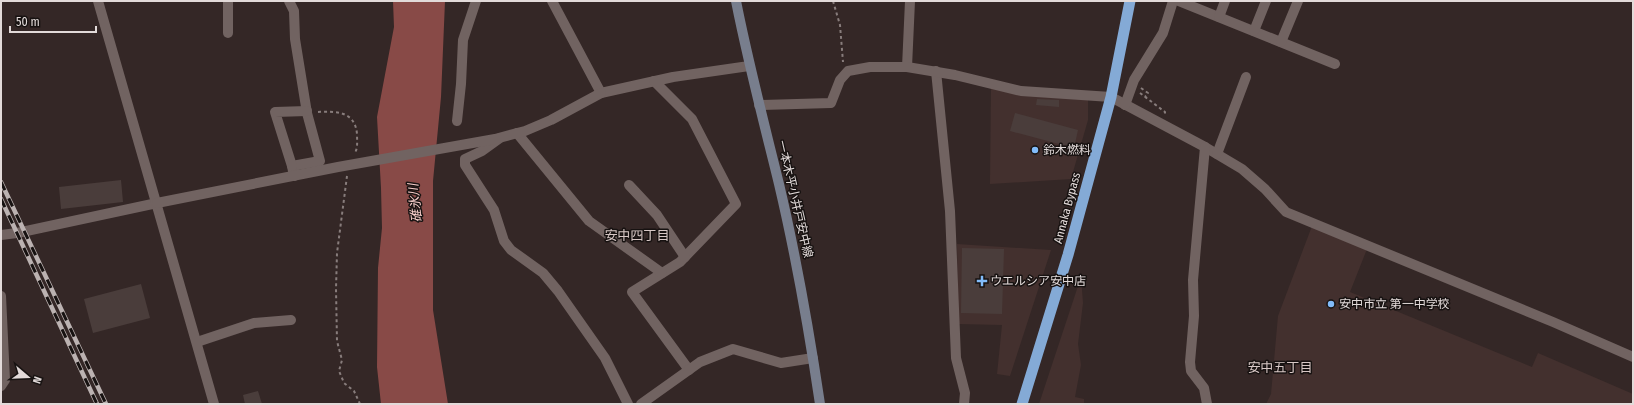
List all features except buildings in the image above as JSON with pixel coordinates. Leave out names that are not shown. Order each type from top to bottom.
[{"type":"highway","name":"Annaka Bypass","points":[[1022,401],[1039,352],[1068,255],[1111,97],[1130,1]]},
{"type":"main road","name":"一本木平小井戸安中線","points":[[736,1],[749,66],[779,184],[796,264],[820,404]]},
{"type":"street","points":[[98,1],[214,404]]},
{"type":"street","points":[[228,1],[228,33]]},
{"type":"street","points":[[1,235],[157,203],[293,171],[320,161],[307,112],[295,39],[294,11],[289,1]]},
{"type":"street","points":[[457,121],[461,84],[463,40],[476,1]]},
{"type":"street","points":[[552,1],[601,93]]},
{"type":"street","points":[[907,67],[910,1]]},
{"type":"street","points":[[1125,105],[1134,80],[1163,33],[1173,1]]},
{"type":"street","points":[[1179,1],[1335,64]]},
{"type":"street","points":[[1218,17],[1225,1]]},
{"type":"street","points":[[1254,31],[1266,1]]},
{"type":"street","points":[[1280,42],[1298,1]]},
{"type":"street","points":[[293,171],[338,167],[500,138],[551,120],[601,93],[673,77],[749,66]]},
{"type":"street","points":[[759,105],[831,103],[840,80],[848,71],[870,67],[907,67],[936,71],[1021,91],[1111,97],[1205,147],[1242,169],[1286,212],[1553,322],[1633,357]]},
{"type":"street","points":[[936,71],[950,211],[956,358],[965,393],[964,404]]},
{"type":"street","points":[[1217,154],[1246,77]]},
{"type":"street","points":[[654,81],[692,119],[736,204],[680,262],[632,292],[689,370]]},
{"type":"street","points":[[293,171],[275,112],[307,112]]},
{"type":"street","points":[[517,133],[589,221],[662,273]]},
{"type":"street","points":[[500,138],[482,151],[465,159],[465,165],[494,210],[504,241],[511,250],[543,273],[558,291],[605,358],[628,404]]},
{"type":"street","points":[[1205,147],[1193,280],[1194,316],[1190,362],[1191,371],[1204,388],[1207,404]]},
{"type":"street","points":[[629,185],[657,215],[685,257]]},
{"type":"street","points":[[1,296],[5,380],[1,386]]},
{"type":"street","points":[[197,342],[254,323],[291,320]]},
{"type":"street","points":[[641,404],[700,362],[733,349],[781,363],[813,358]]},
{"type":"path","points":[[833,1],[840,25],[844,75]]},
{"type":"path","points":[[1140,93],[1165,112],[1167,127]]},
{"type":"path","points":[[1145,97],[1148,93]]},
{"type":"path","points":[[307,112],[334,111],[347,115],[356,125],[357,147],[355,154]]},
{"type":"path","points":[[349,172],[337,253],[337,341],[342,360],[339,371],[344,383],[354,391],[360,404]]},
{"type":"shaded area","name":"鈴木燃料","points":[[991,85],[1088,99],[1088,120],[1071,179],[990,184]]},
{"type":"shaded area","name":"安中市立 第一中学校","points":[[1312,226],[1367,249],[1350,292],[1532,367],[1538,353],[1633,394],[1633,404],[1266,404],[1271,394],[1278,316]]},
{"type":"shaded area","points":[[957,244],[1051,250],[1010,376],[997,374],[1002,325],[958,324]]},
{"type":"shaded area","points":[[1081,277],[1083,303],[1078,344],[1081,365],[1075,397],[1084,399],[1084,404],[1039,404]]},
{"type":"water","name":"碓氷川","points":[[393,1],[445,1],[441,97],[433,181],[433,310],[448,404],[381,404],[377,367],[378,268],[382,228],[377,117],[394,27]]},
{"type":"railway","points":[[1,182],[106,404]]},
{"type":"railway","points":[[1,199],[97,404]]},
{"type":"place","name":"鈴木燃料","points":[[1035,150]]},
{"type":"place","name":"ウエルシア安中店","points":[[982,281]]},
{"type":"place","name":"安中市立 第一中学校","points":[[1331,304]]},
{"type":"district","name":"安中四丁目","points":[[637,235]]},
{"type":"district","name":"安中五丁目","points":[[1280,367]]}]
